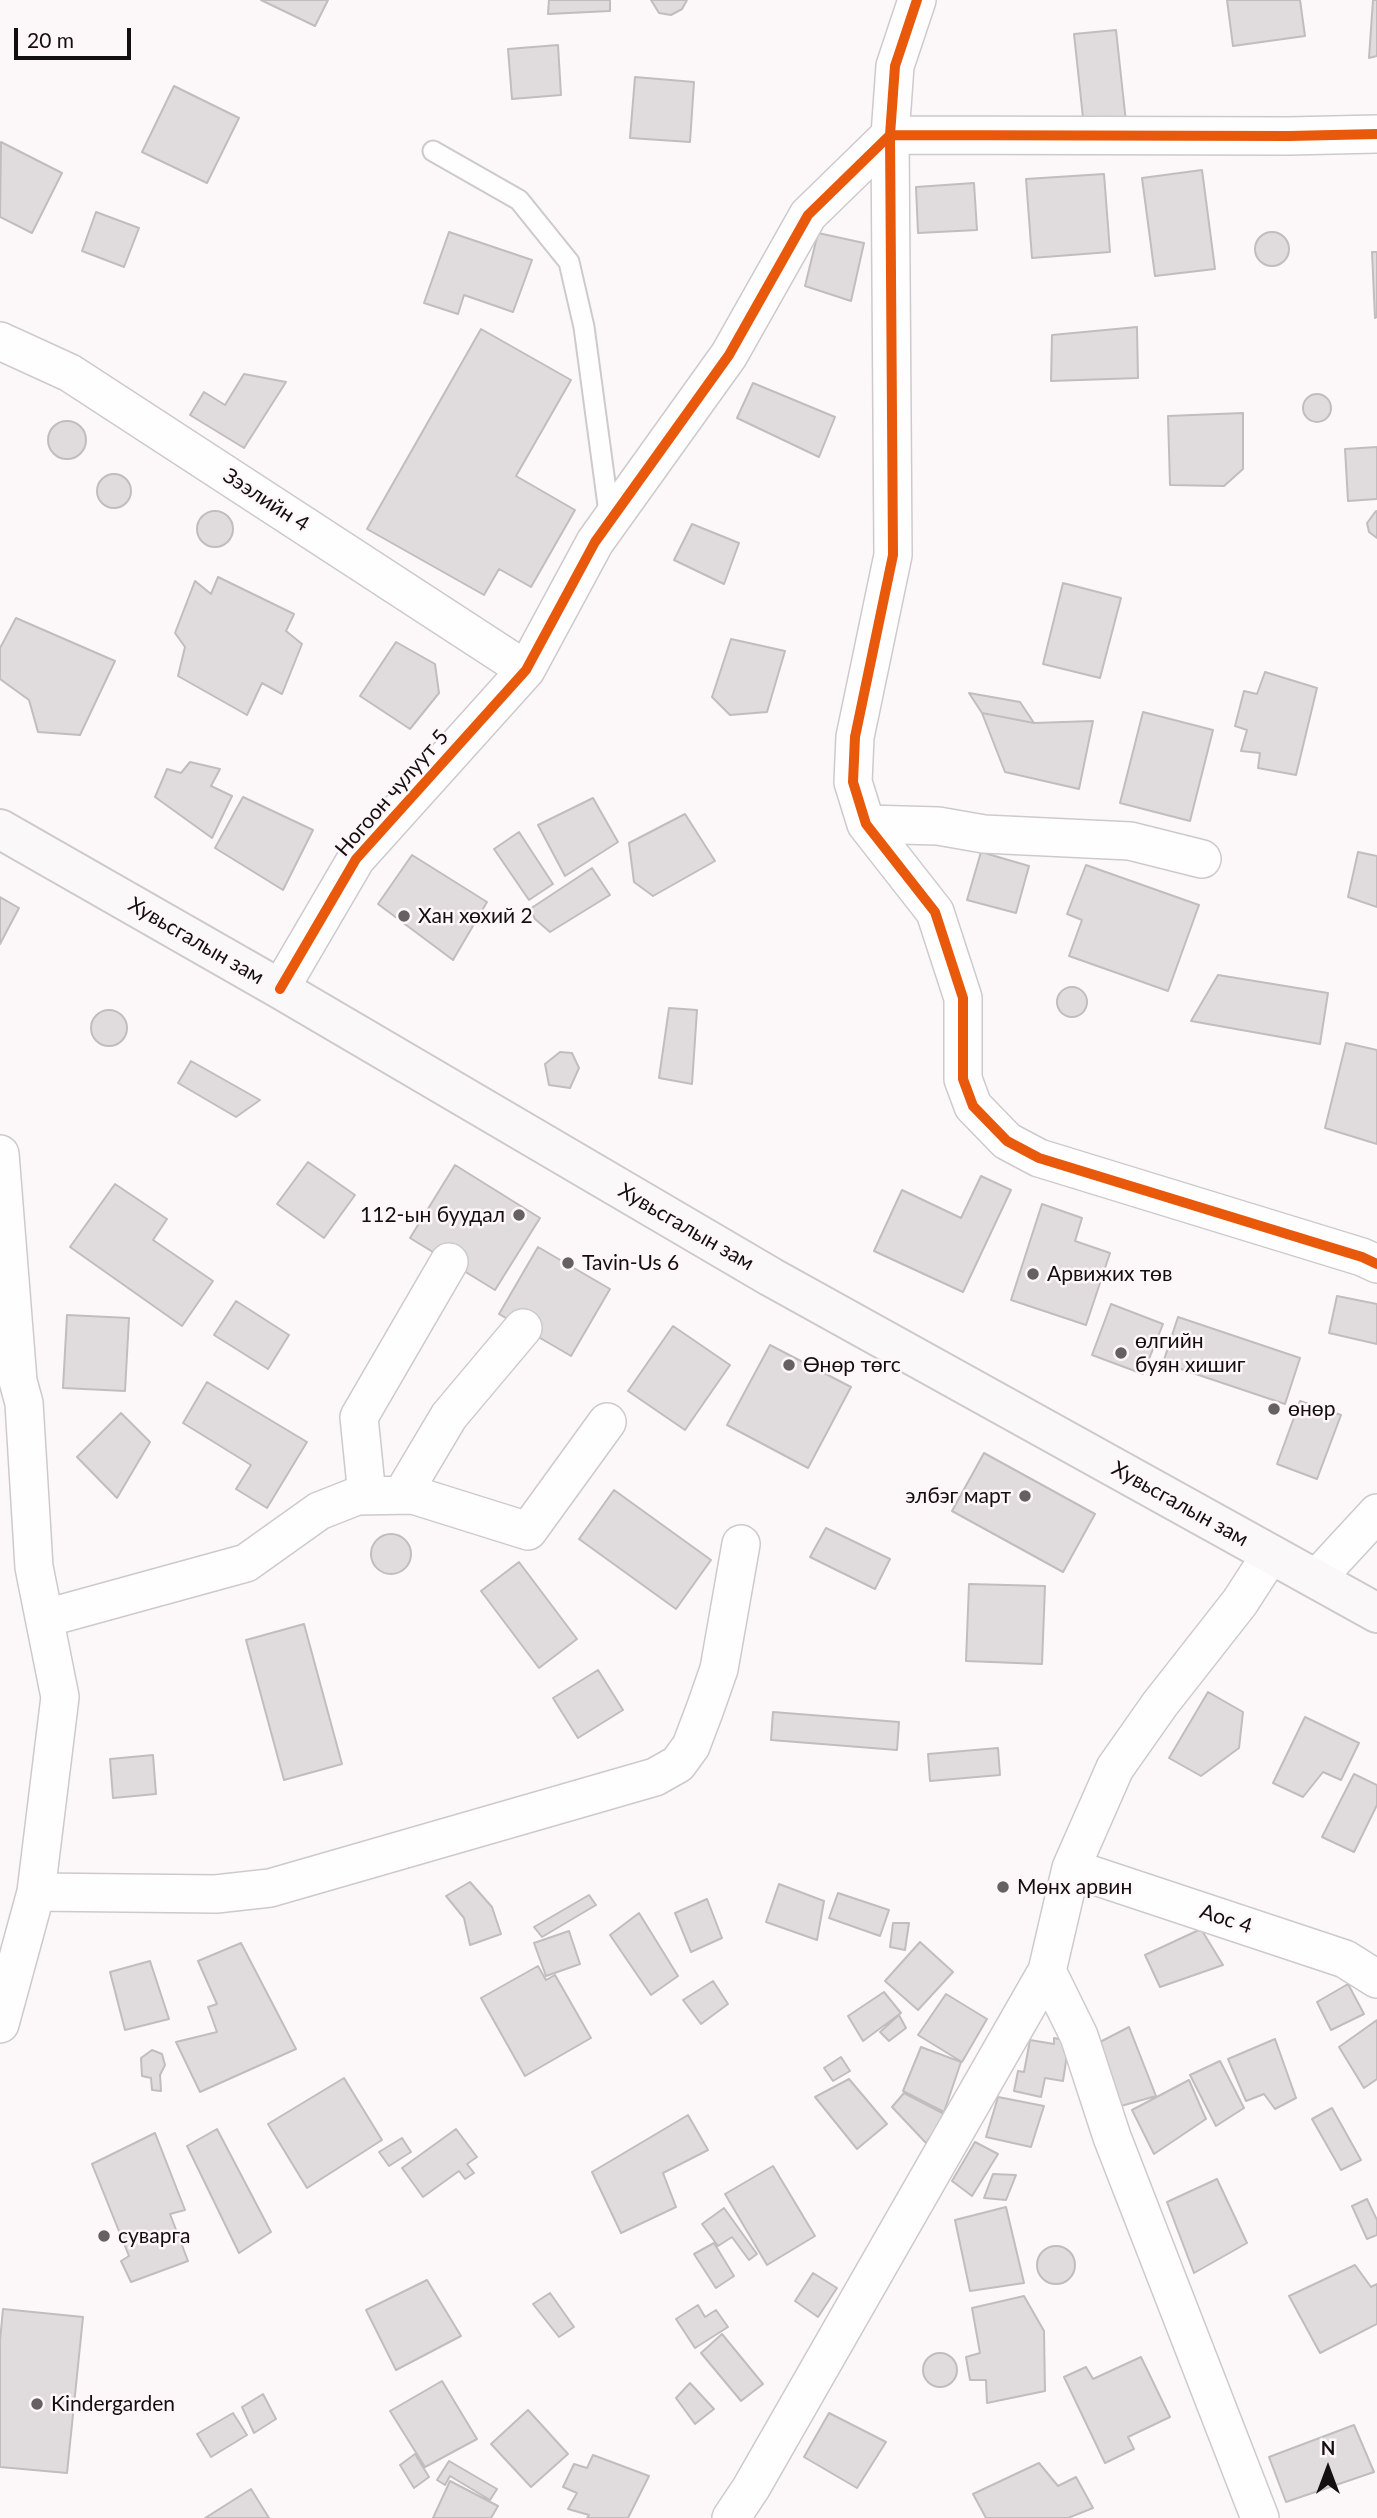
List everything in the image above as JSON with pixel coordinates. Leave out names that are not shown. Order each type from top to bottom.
[{"type":"main road","name":"Хувьсгалын зам","points":[[0,829],[280,989],[771,1277],[1317,1578],[1377,1614]]},
{"type":"street","points":[[917,0],[895,66],[890,135],[894,555],[855,737],[853,782],[866,824],[935,912],[963,998],[963,1079],[973,1106],[1007,1141],[1039,1158],[1372,1257]]},
{"type":"street","points":[[890,135],[1377,134]]},
{"type":"street","name":"Ногоон чулуут 5","points":[[280,989],[356,859],[526,670],[595,541],[729,355],[808,215],[890,135]]},
{"type":"street","name":"Зээлийн 4","points":[[0,341],[70,373],[526,670]]},
{"type":"street","points":[[866,824],[938,826],[985,834],[1130,841],[1202,859]]},
{"type":"street","points":[[0,1154],[9,1395],[24,1403],[34,1567],[60,1697],[37,1892],[0,2024]]},
{"type":"street","points":[[384,1495],[359,1417],[449,1262]]},
{"type":"street","points":[[384,1495],[523,1328]]},
{"type":"street","points":[[46,1618],[246,1563],[319,1511],[357,1496],[413,1495],[528,1531],[607,1422]]},
{"type":"street","points":[[1317,1578],[1377,1513]]},
{"type":"street","points":[[37,1892],[216,1894],[270,1888],[655,1777],[678,1764],[691,1746],[705,1709],[719,1670],[741,1544]]},
{"type":"street","points":[[731,2518],[751,2488],[1047,1971],[1071,1868],[1115,1768],[1160,1704],[1240,1602],[1271,1554]]},
{"type":"street","name":"Аос 4","points":[[1071,1868],[1345,1959],[1377,1979]]},
{"type":"street","points":[[1047,1971],[1079,2036],[1112,2137],[1260,2518]]},
{"type":"lane","points":[[433,151],[519,200],[569,261],[584,327],[610,521]]},
{"type":"building","points":[[261,0],[328,0],[315,26]]},
{"type":"building","points":[[549,0],[610,0],[610,11],[548,14]]},
{"type":"building","points":[[651,0],[687,0],[682,9],[671,15],[659,13]]},
{"type":"building","points":[[1227,0],[1300,0],[1305,36],[1233,46]]},
{"type":"building","points":[[1373,0],[1377,0],[1377,56],[1369,58]]},
{"type":"building","points":[[1116,30],[1126,122],[1084,127],[1074,34]]},
{"type":"building","points":[[558,45],[561,95],[512,99],[508,49]]},
{"type":"building","points":[[635,77],[694,82],[690,142],[630,138]]},
{"type":"building","points":[[174,86],[239,118],[207,183],[142,152]]},
{"type":"building","points":[[1,142],[62,173],[32,233],[0,217]]},
{"type":"building","points":[[1202,170],[1215,269],[1155,276],[1142,178]]},
{"type":"building","points":[[1104,174],[1110,252],[1032,258],[1026,179]]},
{"type":"building","points":[[974,183],[977,230],[918,233],[916,187]]},
{"type":"building","points":[[96,212],[139,228],[124,267],[82,251]]},
{"type":"building","points":[[449,232],[532,260],[513,312],[464,295],[458,314],[424,303]]},
{"type":"building","points":[[1272,232],[1284,237],[1289,249],[1284,261],[1272,266],[1260,261],[1255,249],[1260,237]]},
{"type":"building","points":[[818,233],[864,243],[851,301],[805,286]]},
{"type":"building","points":[[1372,252],[1377,252],[1375,318]]},
{"type":"building","points":[[1137,327],[1138,378],[1051,381],[1052,335]]},
{"type":"building","points":[[481,329],[571,380],[516,476],[575,510],[531,587],[499,569],[484,595],[367,529]]},
{"type":"building","points":[[244,374],[286,382],[244,448],[190,415],[204,392],[225,405]]},
{"type":"building","points":[[753,383],[835,417],[819,457],[737,418]]},
{"type":"building","points":[[1317,394],[1327,398],[1331,408],[1327,418],[1317,422],[1307,418],[1303,408],[1307,398]]},
{"type":"building","points":[[1243,413],[1243,469],[1224,486],[1170,485],[1168,416]]},
{"type":"building","points":[[67,421],[80,427],[86,440],[80,453],[67,459],[54,453],[48,440],[54,427]]},
{"type":"building","points":[[1377,447],[1377,499],[1348,501],[1345,449]]},
{"type":"building","points":[[114,474],[126,479],[131,491],[126,503],[114,508],[102,503],[97,491],[102,479]]},
{"type":"building","points":[[215,511],[228,516],[233,529],[228,542],[215,547],[202,542],[197,529],[202,516]]},
{"type":"building","points":[[1376,511],[1377,538],[1369,532],[1367,523]]},
{"type":"building","points":[[692,524],[739,543],[724,584],[674,560]]},
{"type":"building","points":[[218,577],[294,614],[286,631],[302,644],[282,694],[262,683],[247,715],[178,676],[185,647],[175,633],[195,581],[211,594]]},
{"type":"building","points":[[1063,583],[1121,598],[1100,678],[1043,664]]},
{"type":"building","points":[[16,618],[115,661],[80,735],[38,732],[29,700],[0,679],[0,648]]},
{"type":"building","points":[[731,639],[785,651],[767,712],[730,715],[712,697]]},
{"type":"building","points":[[396,642],[435,664],[439,693],[410,729],[360,696]]},
{"type":"building","points":[[1265,672],[1317,688],[1296,775],[1258,768],[1260,753],[1241,751],[1247,730],[1235,726],[1244,691],[1257,694]]},
{"type":"building","points":[[969,693],[1020,702],[1034,723],[982,713]]},
{"type":"building","points":[[1143,712],[1213,730],[1190,821],[1120,803]]},
{"type":"building","points":[[982,713],[1034,723],[1093,721],[1079,789],[1005,772]]},
{"type":"building","points":[[190,762],[220,769],[211,786],[232,796],[212,838],[155,797],[167,769],[181,773]]},
{"type":"building","points":[[243,797],[313,830],[283,890],[215,848]]},
{"type":"building","points":[[593,798],[618,842],[565,876],[538,825]]},
{"type":"building","points":[[685,814],[715,861],[653,896],[634,882],[629,843]]},
{"type":"building","points":[[519,832],[553,884],[529,900],[494,849]]},
{"type":"building","points":[[981,852],[1029,866],[1016,913],[967,900]]},
{"type":"building","points":[[1358,852],[1377,856],[1377,907],[1348,897]]},
{"type":"building","points":[[412,855],[487,902],[453,960],[378,904]]},
{"type":"building","points":[[1086,865],[1199,905],[1168,991],[1069,956],[1082,920],[1067,914]]},
{"type":"building","points":[[592,868],[610,895],[550,932],[535,919],[530,909]]},
{"type":"building","points":[[0,897],[19,908],[0,944]]},
{"type":"building","points":[[1218,975],[1328,993],[1320,1044],[1191,1021]]},
{"type":"building","points":[[1072,987],[1082,992],[1087,1002],[1082,1012],[1072,1017],[1062,1012],[1057,1002],[1062,992]]},
{"type":"building","points":[[669,1008],[697,1010],[692,1084],[659,1078]]},
{"type":"building","points":[[109,1010],[122,1015],[127,1028],[122,1041],[109,1046],[96,1041],[91,1028],[96,1015]]},
{"type":"building","points":[[1346,1043],[1377,1050],[1377,1144],[1325,1128]]},
{"type":"building","points":[[560,1052],[572,1053],[579,1068],[570,1088],[549,1085],[545,1064]]},
{"type":"building","points":[[191,1061],[260,1100],[236,1117],[178,1083]]},
{"type":"building","points":[[308,1162],[355,1195],[324,1238],[277,1204]]},
{"type":"building","points":[[455,1165],[540,1218],[495,1290],[410,1238]]},
{"type":"building","points":[[981,1176],[1011,1190],[963,1292],[874,1251],[902,1190],[961,1218]]},
{"type":"building","points":[[115,1184],[167,1219],[153,1240],[213,1281],[182,1326],[70,1247]]},
{"type":"building","points":[[1042,1204],[1082,1218],[1075,1241],[1110,1253],[1086,1325],[1011,1300]]},
{"type":"building","points":[[538,1247],[610,1289],[571,1356],[499,1314]]},
{"type":"building","points":[[1337,1296],[1377,1304],[1377,1344],[1329,1333]]},
{"type":"building","points":[[236,1301],[289,1335],[268,1369],[214,1335]]},
{"type":"building","points":[[1111,1304],[1163,1324],[1143,1374],[1092,1355]]},
{"type":"building","points":[[67,1315],[129,1318],[125,1391],[63,1388]]},
{"type":"building","points":[[1178,1317],[1300,1358],[1285,1404],[1163,1363]]},
{"type":"building","points":[[673,1326],[730,1365],[685,1430],[628,1391]]},
{"type":"building","points":[[770,1345],[851,1387],[808,1468],[727,1425]]},
{"type":"building","points":[[207,1382],[307,1442],[267,1508],[236,1489],[251,1465],[183,1423]]},
{"type":"building","points":[[1300,1401],[1341,1415],[1317,1479],[1277,1464]]},
{"type":"building","points":[[121,1413],[150,1442],[117,1498],[77,1457]]},
{"type":"building","points":[[984,1453],[1095,1514],[1063,1572],[952,1511]]},
{"type":"building","points":[[614,1490],[711,1560],[676,1609],[579,1539]]},
{"type":"building","points":[[826,1528],[890,1559],[875,1589],[810,1557]]},
{"type":"building","points":[[391,1534],[405,1540],[411,1554],[405,1568],[391,1574],[377,1568],[371,1554],[377,1540]]},
{"type":"building","points":[[519,1562],[577,1639],[539,1668],[481,1591]]},
{"type":"building","points":[[969,1584],[1045,1586],[1042,1664],[966,1661]]},
{"type":"building","points":[[304,1624],[342,1764],[284,1780],[246,1640]]},
{"type":"building","points":[[598,1670],[623,1710],[578,1738],[553,1698]]},
{"type":"building","points":[[1208,1692],[1243,1712],[1239,1748],[1201,1776],[1169,1758]]},
{"type":"building","points":[[773,1712],[899,1722],[897,1750],[771,1740]]},
{"type":"building","points":[[1305,1717],[1359,1743],[1341,1780],[1323,1772],[1303,1797],[1273,1783]]},
{"type":"building","points":[[998,1748],[1000,1775],[930,1781],[928,1754]]},
{"type":"building","points":[[153,1755],[156,1794],[113,1798],[110,1759]]},
{"type":"building","points":[[1354,1774],[1377,1785],[1377,1805],[1354,1852],[1322,1837]]},
{"type":"building","points":[[470,1882],[492,1907],[501,1934],[470,1945],[464,1918],[446,1896]]},
{"type":"building","points":[[779,1884],[824,1901],[817,1940],[766,1922]]},
{"type":"building","points":[[838,1893],[889,1910],[880,1936],[829,1918]]},
{"type":"building","points":[[589,1895],[596,1905],[542,1937],[534,1927]]},
{"type":"building","points":[[707,1899],[722,1938],[691,1952],[675,1913]]},
{"type":"building","points":[[639,1913],[678,1976],[651,1995],[610,1935]]},
{"type":"building","points":[[893,1923],[909,1923],[905,1950],[890,1947]]},
{"type":"building","points":[[1201,1929],[1223,1965],[1160,1987],[1145,1955]]},
{"type":"building","points":[[569,1931],[580,1964],[546,1976],[534,1943]]},
{"type":"building","points":[[920,1942],[953,1972],[918,2010],[885,1981]]},
{"type":"building","points":[[241,1943],[296,2049],[200,2092],[176,2042],[217,2032],[208,2007],[217,2004],[198,1961]]},
{"type":"building","points":[[150,1961],[169,2019],[125,2030],[110,1972]]},
{"type":"building","points":[[538,1966],[546,1980],[555,1975],[591,2038],[525,2076],[481,1998]]},
{"type":"building","points":[[713,1981],[728,2004],[701,2024],[683,2000]]},
{"type":"building","points":[[1348,1984],[1364,2014],[1331,2030],[1317,2002]]},
{"type":"building","points":[[884,1992],[901,2013],[863,2041],[848,2016]]},
{"type":"building","points":[[946,1994],[987,2019],[962,2062],[918,2035]]},
{"type":"building","points":[[899,2015],[906,2028],[889,2041],[880,2032]]},
{"type":"building","points":[[1377,2020],[1377,2079],[1364,2088],[1339,2047]]},
{"type":"building","points":[[1129,2027],[1156,2096],[1121,2106],[1100,2042]]},
{"type":"building","points":[[1054,2038],[1069,2041],[1063,2081],[1045,2078],[1041,2097],[1014,2091],[1018,2071],[1024,2072],[1030,2040],[1054,2044]]},
{"type":"building","points":[[1275,2039],[1296,2098],[1275,2109],[1264,2094],[1246,2101],[1228,2059]]},
{"type":"building","points":[[921,2047],[961,2062],[944,2112],[903,2091]]},
{"type":"building","points":[[152,2050],[162,2054],[165,2065],[160,2075],[161,2091],[152,2090],[151,2078],[142,2076],[141,2058]]},
{"type":"building","points":[[841,2057],[850,2071],[833,2081],[824,2068]]},
{"type":"building","points":[[1220,2061],[1244,2108],[1216,2126],[1190,2075]]},
{"type":"building","points":[[344,2078],[382,2140],[307,2188],[268,2124]]},
{"type":"building","points":[[849,2079],[887,2124],[857,2149],[815,2097]]},
{"type":"building","points":[[1189,2080],[1206,2119],[1154,2154],[1132,2110]]},
{"type":"building","points":[[904,2093],[946,2115],[926,2143],[892,2107]]},
{"type":"building","points":[[998,2097],[1044,2106],[1031,2147],[986,2137]]},
{"type":"building","points":[[1332,2108],[1361,2160],[1341,2170],[1312,2119]]},
{"type":"building","points":[[688,2115],[708,2150],[663,2173],[676,2207],[621,2233],[592,2172]]},
{"type":"building","points":[[217,2129],[271,2232],[239,2253],[187,2146]]},
{"type":"building","points":[[456,2129],[477,2157],[467,2164],[474,2173],[465,2179],[459,2171],[423,2197],[402,2168]]},
{"type":"building","points":[[155,2133],[185,2210],[170,2214],[188,2261],[131,2282],[121,2261],[129,2256],[92,2164]]},
{"type":"building","points":[[402,2138],[411,2152],[389,2166],[379,2152]]},
{"type":"building","points":[[975,2142],[998,2154],[972,2196],[952,2181]]},
{"type":"building","points":[[773,2166],[815,2236],[767,2265],[725,2194]]},
{"type":"building","points":[[993,2174],[1016,2175],[1006,2200],[984,2198]]},
{"type":"building","points":[[1217,2179],[1247,2243],[1194,2273],[1167,2202]]},
{"type":"building","points":[[1367,2199],[1377,2220],[1377,2235],[1367,2239],[1352,2206]]},
{"type":"building","points":[[1006,2207],[1024,2283],[970,2291],[955,2220]]},
{"type":"building","points":[[724,2208],[757,2254],[749,2260],[732,2237],[718,2246],[702,2224]]},
{"type":"building","points":[[714,2243],[734,2276],[716,2288],[694,2254]]},
{"type":"building","points":[[1056,2246],[1070,2251],[1075,2265],[1070,2279],[1056,2284],[1042,2279],[1037,2265],[1042,2251]]},
{"type":"building","points":[[1355,2265],[1371,2287],[1377,2284],[1377,2324],[1320,2353],[1289,2296]]},
{"type":"building","points":[[813,2273],[837,2288],[818,2317],[795,2301]]},
{"type":"building","points":[[427,2280],[461,2336],[396,2370],[366,2310]]},
{"type":"building","points":[[550,2293],[574,2327],[559,2337],[533,2304]]},
{"type":"building","points":[[1024,2296],[1044,2331],[1045,2391],[987,2403],[986,2380],[970,2380],[966,2357],[980,2353],[972,2308]]},
{"type":"building","points":[[698,2305],[705,2317],[716,2310],[728,2327],[695,2348],[676,2319]]},
{"type":"building","name":"Kindergarden","points":[[3,2309],[83,2317],[67,2473],[0,2467],[0,2341]]},
{"type":"building","points":[[722,2334],[763,2384],[741,2401],[701,2353]]},
{"type":"building","points":[[940,2353],[952,2358],[957,2370],[952,2382],[940,2387],[928,2382],[923,2370],[928,2358]]},
{"type":"building","points":[[1141,2357],[1170,2417],[1128,2437],[1134,2449],[1105,2463],[1064,2377],[1086,2367],[1093,2379]]},
{"type":"building","points":[[442,2381],[477,2439],[425,2467],[390,2411]]},
{"type":"building","points":[[690,2383],[714,2409],[695,2424],[676,2398]]},
{"type":"building","points":[[263,2394],[276,2419],[254,2433],[242,2407]]},
{"type":"building","points":[[528,2410],[568,2454],[531,2487],[491,2444]]},
{"type":"building","points":[[233,2413],[247,2435],[211,2457],[197,2434]]},
{"type":"building","points":[[829,2413],[886,2442],[857,2488],[804,2457]]},
{"type":"building","points":[[1354,2425],[1374,2472],[1286,2502],[1269,2457]]},
{"type":"building","points":[[415,2454],[429,2477],[414,2488],[400,2465]]},
{"type":"building","points":[[593,2455],[649,2476],[628,2518],[587,2518],[589,2515],[568,2509],[577,2493],[563,2487],[574,2464],[587,2468]]},
{"type":"building","points":[[449,2461],[497,2489],[490,2500],[450,2476],[445,2485],[437,2480]]},
{"type":"building","points":[[1039,2463],[1058,2486],[1076,2477],[1093,2508],[1068,2518],[986,2518],[973,2494]]},
{"type":"building","points":[[450,2481],[498,2506],[491,2518],[433,2518]]},
{"type":"building","points":[[251,2489],[269,2518],[205,2518]]},
{"type":"cycle path","points":[[917,0],[895,66],[890,135],[893,555],[855,737],[853,782],[866,824],[935,912],[963,998],[963,1079],[973,1106],[1007,1141],[1039,1158],[1362,1257],[1377,1264]]},
{"type":"cycle path","points":[[280,989],[356,859],[526,670],[595,542],[729,355],[808,215],[890,135],[1377,134]]},
{"type":"place","name":"Хан хөхий 2","points":[[404,916]]},
{"type":"place","name":"112-ын буудал","points":[[519,1215]]},
{"type":"place","name":"Tavin-Us 6","points":[[568,1263]]},
{"type":"place","name":"Арвижих төв","points":[[1033,1274]]},
{"type":"place","name":"өлгийн буян хишиг","points":[[1121,1353]]},
{"type":"place","name":"Өнөр төгс","points":[[789,1365]]},
{"type":"place","name":"өнөр","points":[[1274,1409]]},
{"type":"place","name":"элбэг март","points":[[1025,1496]]},
{"type":"place","name":"Мөнх арвин","points":[[1003,1887]]},
{"type":"place","name":"суварга","points":[[104,2236]]},
{"type":"place","name":"Kindergarden","points":[[37,2404]]}]
